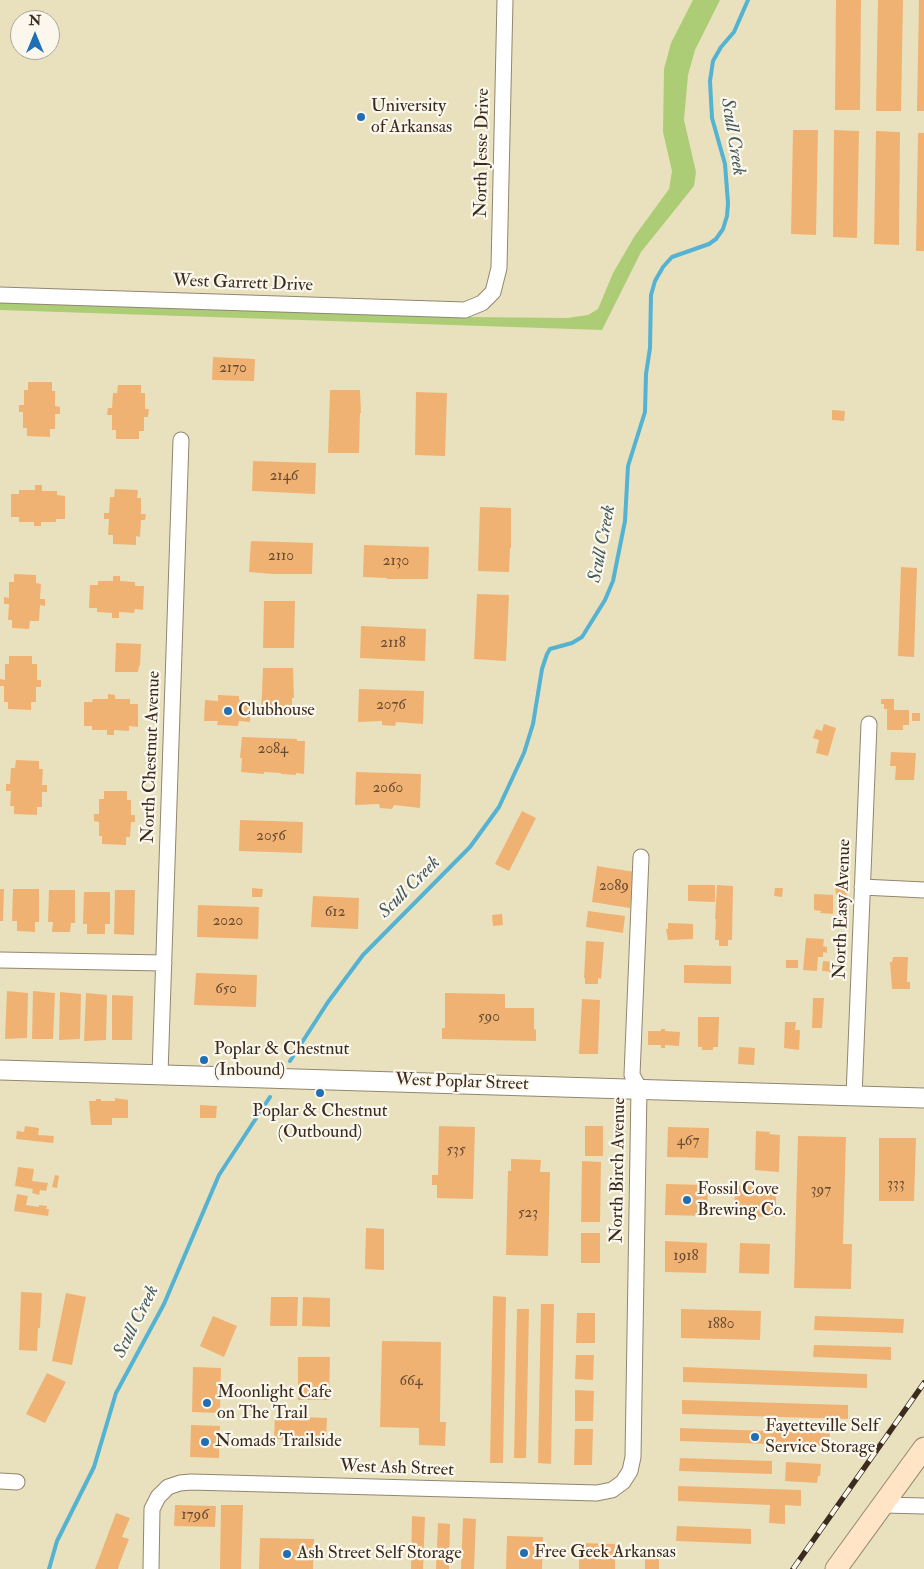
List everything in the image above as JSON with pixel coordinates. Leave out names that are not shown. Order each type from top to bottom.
[{"type":"main road","points":[[836,1569],[924,1448]]},
{"type":"street","name":"North Jesse Drive","points":[[482,303],[493,292],[499,268],[505,0]]},
{"type":"street","name":"West Garrett Drive","points":[[0,295],[465,310],[482,303]]},
{"type":"street","name":"North Chestnut Avenue","points":[[160,1074],[181,440]]},
{"type":"street","name":"North Easy Avenue","points":[[854,1096],[869,724]]},
{"type":"street","name":"North Birch Avenue","points":[[623,1482],[630,1471],[633,1457],[639,1088],[632,1076],[641,857]]},
{"type":"street","points":[[862,887],[924,890]]},
{"type":"street","points":[[0,960],[164,963]]},
{"type":"street","name":"West Poplar Street","points":[[0,1070],[924,1098]]},
{"type":"street","points":[[0,1481],[16,1482]]},
{"type":"street","name":"West Ash Street","points":[[151,1569],[152,1509],[158,1497],[168,1487],[191,1482],[597,1493],[612,1490],[623,1482]]},
{"type":"street","points":[[883,1505],[924,1506]]},
{"type":"green space","points":[[693,0],[720,0],[695,50],[688,75],[684,120],[696,172],[694,186],[641,252],[602,330],[0,310],[0,301],[467,317],[567,318],[588,315],[598,309],[613,273],[634,237],[669,189],[672,171],[663,132],[664,69],[671,43]]},
{"type":"building","points":[[836,0],[861,0],[860,110],[835,110]]},
{"type":"building","points":[[878,0],[903,0],[901,111],[876,111]]},
{"type":"building","points":[[919,0],[924,0],[924,111],[917,111]]},
{"type":"building","points":[[793,130],[818,130],[816,235],[791,234]]},
{"type":"building","points":[[834,130],[859,131],[857,238],[833,237]]},
{"type":"building","points":[[876,131],[900,132],[899,245],[874,244]]},
{"type":"building","points":[[918,133],[924,133],[924,251],[916,251]]},
{"type":"building","points":[[213,357],[255,359],[254,381],[212,380]]},
{"type":"building","points":[[28,382],[52,382],[52,391],[55,391],[55,406],[60,407],[60,414],[55,414],[55,429],[50,429],[50,437],[27,436],[27,428],[23,428],[23,412],[19,412],[19,405],[24,405],[24,390],[28,390]]},
{"type":"building","points":[[118,385],[141,385],[141,393],[145,393],[145,409],[149,409],[148,417],[144,417],[144,431],[139,431],[139,439],[116,439],[116,430],[112,430],[112,415],[107,415],[108,408],[112,408],[113,393],[117,393]]},
{"type":"building","points":[[330,390],[360,390],[359,453],[328,453]]},
{"type":"building","points":[[416,392],[447,393],[445,456],[415,455]]},
{"type":"building","points":[[832,410],[845,411],[844,421],[832,420]]},
{"type":"building","points":[[253,461],[316,463],[315,494],[252,491]]},
{"type":"building","points":[[35,485],[42,485],[42,491],[57,491],[57,495],[65,496],[65,519],[56,519],[56,522],[41,522],[41,526],[34,526],[34,522],[19,522],[19,517],[11,517],[11,494],[19,494],[19,490],[35,490]]},
{"type":"building","points":[[115,489],[138,490],[137,498],[141,498],[141,514],[146,514],[145,520],[141,520],[140,537],[136,536],[136,545],[113,544],[113,535],[108,535],[109,519],[104,519],[104,513],[109,513],[110,497],[114,497]]},
{"type":"building","points":[[480,507],[511,508],[509,572],[478,571]]},
{"type":"building","points":[[251,541],[313,543],[312,574],[249,572]]},
{"type":"building","points":[[364,545],[429,547],[428,579],[363,577]]},
{"type":"building","points":[[901,567],[917,568],[914,657],[898,656]]},
{"type":"building","points":[[14,574],[36,575],[36,583],[41,584],[40,599],[45,599],[45,606],[40,605],[39,621],[30,621],[29,629],[12,628],[12,620],[8,620],[9,604],[4,604],[4,597],[9,598],[9,582],[14,582]]},
{"type":"building","points":[[113,576],[120,576],[120,581],[135,582],[135,586],[144,586],[143,610],[135,609],[134,613],[119,612],[119,618],[112,618],[112,613],[97,612],[97,608],[89,608],[90,585],[98,585],[98,581],[113,581]]},
{"type":"building","points":[[477,594],[509,595],[506,661],[474,659]]},
{"type":"building","points":[[264,601],[295,601],[294,648],[263,648]]},
{"type":"building","points":[[361,626],[426,629],[425,661],[360,658]]},
{"type":"building","points":[[116,643],[141,644],[138,672],[115,672]]},
{"type":"building","points":[[9,656],[32,656],[32,664],[37,664],[37,680],[41,680],[41,687],[36,687],[36,702],[31,702],[31,710],[8,709],[8,702],[4,702],[4,686],[0,686],[0,679],[5,680],[5,664],[9,664]]},
{"type":"building","points":[[263,668],[293,668],[294,698],[292,698],[292,715],[261,715]]},
{"type":"building","points":[[359,689],[424,691],[423,724],[396,722],[395,726],[382,725],[382,721],[358,722]]},
{"type":"building","points":[[108,694],[115,695],[115,699],[130,699],[130,704],[138,704],[138,727],[129,726],[129,731],[114,730],[114,735],[107,735],[107,730],[92,730],[92,726],[84,726],[84,702],[92,702],[93,699],[108,699]]},
{"type":"building","name":"Clubhouse","points":[[218,695],[239,696],[239,700],[251,701],[250,722],[239,721],[238,726],[217,725],[218,721],[204,721],[205,700],[218,701]]},
{"type":"building","points":[[881,699],[894,699],[894,710],[909,710],[909,725],[903,725],[903,730],[887,730],[887,709],[884,709],[884,704],[881,704]]},
{"type":"building","points":[[912,713],[920,713],[920,721],[912,721]]},
{"type":"building","points":[[824,724],[836,728],[828,756],[816,753],[819,740],[813,738],[816,729],[822,731]]},
{"type":"building","points":[[242,737],[305,741],[304,774],[241,772]]},
{"type":"building","points":[[891,752],[916,753],[914,780],[895,780],[896,766],[890,766]]},
{"type":"building","points":[[16,760],[39,761],[39,769],[43,769],[42,785],[47,785],[47,792],[42,792],[42,807],[37,807],[37,815],[14,814],[14,806],[10,806],[11,791],[6,791],[6,784],[10,784],[11,768],[15,768]]},
{"type":"building","points":[[356,772],[421,774],[420,808],[394,805],[392,809],[380,808],[379,804],[355,805]]},
{"type":"building","points":[[104,791],[127,791],[127,800],[131,800],[131,815],[135,815],[135,822],[131,822],[130,837],[126,837],[126,845],[102,844],[102,836],[99,836],[99,822],[94,821],[94,814],[99,814],[99,799],[104,799]]},
{"type":"building","points":[[522,811],[536,818],[509,871],[495,864]]},
{"type":"building","points":[[240,820],[303,822],[302,853],[239,851]]},
{"type":"building","points":[[597,866],[635,872],[630,908],[592,902]]},
{"type":"building","points":[[835,884],[848,885],[847,896],[836,895]]},
{"type":"building","points":[[688,885],[715,885],[715,902],[688,901]]},
{"type":"building","points":[[717,885],[733,886],[732,940],[728,940],[728,946],[719,946],[719,940],[715,940]]},
{"type":"building","points":[[252,888],[263,889],[262,897],[252,897]]},
{"type":"building","points":[[775,888],[783,888],[782,897],[774,896]]},
{"type":"building","points":[[0,889],[4,889],[3,921],[0,921]]},
{"type":"building","points":[[13,889],[39,889],[39,922],[35,922],[35,932],[17,931],[17,921],[12,921]]},
{"type":"building","points":[[49,890],[75,890],[75,923],[71,923],[70,932],[52,932],[53,922],[48,922]]},
{"type":"building","points":[[115,890],[135,890],[134,935],[114,934]]},
{"type":"building","points":[[84,892],[110,892],[110,924],[105,924],[105,934],[87,934],[87,924],[83,924]]},
{"type":"building","points":[[814,894],[833,895],[833,914],[820,913],[821,911],[814,910]]},
{"type":"building","points":[[313,896],[359,898],[358,929],[311,927]]},
{"type":"building","points":[[198,905],[259,907],[258,939],[197,937]]},
{"type":"building","points":[[588,911],[625,916],[623,933],[586,927]]},
{"type":"building","points":[[502,914],[503,925],[493,926],[492,915]]},
{"type":"building","points":[[668,923],[693,924],[693,939],[668,940],[666,929],[668,929]]},
{"type":"building","points":[[806,938],[824,939],[823,946],[827,947],[827,953],[823,952],[823,957],[818,957],[817,971],[803,970]]},
{"type":"building","points":[[586,941],[604,942],[601,979],[598,978],[598,984],[585,984]]},
{"type":"building","points":[[893,957],[908,957],[907,982],[910,982],[910,989],[892,989],[890,962],[892,962]]},
{"type":"building","points":[[786,960],[798,960],[798,968],[786,968]]},
{"type":"building","points":[[823,961],[835,962],[834,972],[822,971]]},
{"type":"building","points":[[684,965],[731,966],[731,984],[684,983]]},
{"type":"building","points":[[196,973],[257,975],[256,1007],[194,1005]]},
{"type":"building","points":[[7,991],[28,993],[27,1038],[5,1039]]},
{"type":"building","points":[[33,991],[55,993],[53,1039],[32,1039]]},
{"type":"building","points":[[60,992],[81,994],[80,1039],[59,1040]]},
{"type":"building","points":[[86,993],[107,995],[106,1040],[84,1041]]},
{"type":"building","points":[[445,993],[505,994],[505,1008],[534,1008],[536,1041],[442,1039],[442,1028],[445,1028]]},
{"type":"building","points":[[112,995],[133,996],[132,1040],[112,1040]]},
{"type":"building","points":[[813,998],[824,998],[822,1028],[812,1028]]},
{"type":"building","points":[[582,999],[600,1000],[598,1054],[579,1054]]},
{"type":"building","points":[[698,1017],[719,1017],[718,1047],[713,1047],[713,1050],[702,1050],[702,1047],[698,1047]]},
{"type":"building","points":[[785,1022],[796,1022],[795,1030],[800,1030],[799,1050],[784,1048]]},
{"type":"building","points":[[661,1029],[680,1032],[679,1046],[665,1045],[665,1048],[661,1048],[661,1045],[648,1045],[648,1031],[661,1031]]},
{"type":"building","points":[[739,1047],[755,1048],[754,1065],[738,1064]]},
{"type":"building","points":[[115,1098],[128,1100],[128,1118],[112,1118],[112,1125],[91,1125],[89,1101],[101,1099],[101,1101],[115,1101]]},
{"type":"building","points":[[200,1105],[217,1106],[216,1118],[200,1118]]},
{"type":"building","points":[[25,1126],[39,1128],[38,1135],[54,1136],[53,1143],[16,1139],[17,1131],[24,1132]]},
{"type":"building","points":[[439,1126],[475,1127],[473,1199],[437,1198],[437,1185],[432,1185],[432,1175],[438,1175]]},
{"type":"building","points":[[585,1126],[603,1126],[603,1156],[585,1156]]},
{"type":"building","points":[[668,1127],[709,1128],[708,1158],[667,1157]]},
{"type":"building","points":[[756,1131],[780,1135],[779,1172],[755,1170]]},
{"type":"building","points":[[798,1136],[846,1137],[843,1244],[852,1244],[851,1289],[794,1288]]},
{"type":"building","points":[[879,1138],[916,1138],[914,1201],[879,1201]]},
{"type":"building","points":[[511,1159],[541,1160],[540,1172],[550,1172],[548,1256],[506,1255],[508,1171],[511,1171]]},
{"type":"building","points":[[582,1161],[601,1162],[600,1222],[581,1222]]},
{"type":"building","points":[[18,1167],[34,1169],[32,1181],[48,1183],[46,1191],[40,1190],[39,1195],[32,1193],[33,1189],[15,1186]]},
{"type":"building","points":[[55,1175],[59,1176],[57,1188],[52,1187]]},
{"type":"building","name":"Fossil Cove Brewing Co.","points":[[666,1184],[708,1185],[707,1216],[665,1215]]},
{"type":"building","points":[[735,1186],[776,1187],[776,1217],[734,1216]]},
{"type":"building","points":[[17,1194],[28,1196],[26,1205],[47,1206],[46,1209],[49,1209],[48,1216],[14,1211]]},
{"type":"building","points":[[366,1228],[384,1229],[384,1270],[365,1269]]},
{"type":"building","points":[[581,1233],[600,1233],[600,1263],[581,1263]]},
{"type":"building","points":[[665,1241],[707,1243],[706,1273],[665,1272]]},
{"type":"building","points":[[740,1243],[770,1244],[769,1274],[739,1273]]},
{"type":"building","points":[[21,1292],[42,1293],[37,1351],[19,1350]]},
{"type":"building","points":[[66,1293],[86,1297],[72,1365],[52,1361]]},
{"type":"building","points":[[493,1296],[506,1297],[503,1463],[490,1463]]},
{"type":"building","points":[[271,1297],[298,1297],[297,1326],[270,1326]]},
{"type":"building","points":[[303,1297],[330,1298],[330,1327],[302,1326]]},
{"type":"building","points":[[541,1304],[554,1304],[551,1464],[538,1463]]},
{"type":"building","points":[[517,1309],[529,1309],[526,1458],[514,1458]]},
{"type":"building","points":[[681,1309],[761,1311],[760,1340],[681,1338]]},
{"type":"building","points":[[577,1313],[595,1313],[595,1343],[576,1343]]},
{"type":"building","points":[[213,1316],[237,1326],[224,1357],[200,1346]]},
{"type":"building","points":[[815,1316],[904,1319],[903,1333],[814,1330]]},
{"type":"building","points":[[382,1341],[441,1342],[440,1422],[446,1422],[445,1446],[419,1445],[419,1428],[380,1427]]},
{"type":"building","points":[[814,1345],[891,1347],[891,1360],[813,1357]]},
{"type":"building","points":[[576,1355],[594,1355],[593,1380],[575,1379]]},
{"type":"building","points":[[298,1357],[330,1357],[329,1400],[298,1400]]},
{"type":"building","points":[[193,1367],[221,1368],[220,1413],[192,1412]]},
{"type":"building","points":[[683,1367],[867,1374],[867,1388],[683,1382]]},
{"type":"building","points":[[47,1373],[66,1382],[45,1423],[26,1414]]},
{"type":"building","points":[[575,1390],[594,1391],[593,1421],[575,1421]]},
{"type":"building","points":[[682,1400],[848,1405],[848,1419],[682,1414]]},
{"type":"building","points":[[275,1416],[327,1418],[326,1441],[274,1439]]},
{"type":"building","name":"Nomads Trailside","points":[[191,1425],[220,1426],[219,1458],[190,1457]]},
{"type":"building","name":"Fayetteville Self Service Storage","points":[[680,1428],[830,1433],[830,1446],[680,1441]]},
{"type":"building","points":[[575,1429],[593,1429],[592,1465],[574,1465]]},
{"type":"building","points":[[680,1458],[772,1461],[772,1474],[679,1471]]},
{"type":"building","points":[[786,1462],[821,1464],[817,1483],[785,1481]]},
{"type":"building","points":[[678,1486],[801,1490],[801,1506],[785,1505],[785,1524],[769,1523],[770,1505],[678,1501]]},
{"type":"building","points":[[175,1505],[216,1506],[215,1527],[174,1526]]},
{"type":"building","points":[[221,1505],[243,1505],[241,1569],[220,1569]]},
{"type":"building","points":[[116,1513],[130,1518],[122,1537],[129,1539],[118,1569],[95,1569]]},
{"type":"building","points":[[412,1516],[425,1517],[423,1569],[411,1569]]},
{"type":"building","points":[[463,1518],[476,1519],[474,1569],[461,1569]]},
{"type":"building","points":[[438,1523],[450,1524],[449,1569],[436,1569]]},
{"type":"building","points":[[677,1526],[751,1529],[751,1544],[676,1541]]},
{"type":"building","name":"Free Geek Arkansas","points":[[507,1536],[543,1537],[542,1569],[506,1569]]},
{"type":"building","name":"Ash Street Self Storage","points":[[260,1538],[314,1539],[313,1569],[259,1569]]},
{"type":"building","points":[[579,1543],[615,1544],[615,1569],[579,1569]]},
{"type":"building","points":[[645,1557],[659,1557],[659,1569],[645,1569]]},
{"type":"waterway","name":"Scull Creek","points":[[290,1061],[328,1002],[363,955],[470,847],[499,807],[524,753],[533,724],[542,669],[547,654],[550,649],[572,643],[582,637],[605,600],[613,581],[625,521],[628,466],[645,412],[646,374],[650,348],[651,295],[655,281],[663,267],[672,257],[709,244],[716,239],[723,229],[727,216],[725,164],[712,118],[710,81],[713,61],[721,47],[734,32],[748,0]]},
{"type":"waterway","name":"Scull Creek","points":[[49,1569],[57,1541],[94,1467],[116,1393],[164,1304],[219,1175],[270,1097]]},
{"type":"railway","points":[[793,1569],[924,1383]]},
{"type":"place","name":"University of Arkansas","points":[[361,117]]},
{"type":"place","name":"Clubhouse","points":[[228,711]]},
{"type":"place","name":"Poplar & Chestnut (Inbound)","points":[[204,1060]]},
{"type":"place","name":"Poplar & Chestnut (Outbound)","points":[[320,1093]]},
{"type":"place","name":"Fossil Cove Brewing Co.","points":[[687,1200]]},
{"type":"place","name":"Moonlight Cafe on The Trail","points":[[207,1403]]},
{"type":"place","name":"Fayetteville Self Service Storage","points":[[755,1437]]},
{"type":"place","name":"Nomads Trailside","points":[[205,1442]]},
{"type":"place","name":"Free Geek Arkansas","points":[[524,1553]]},
{"type":"place","name":"Ash Street Self Storage","points":[[287,1554]]}]
